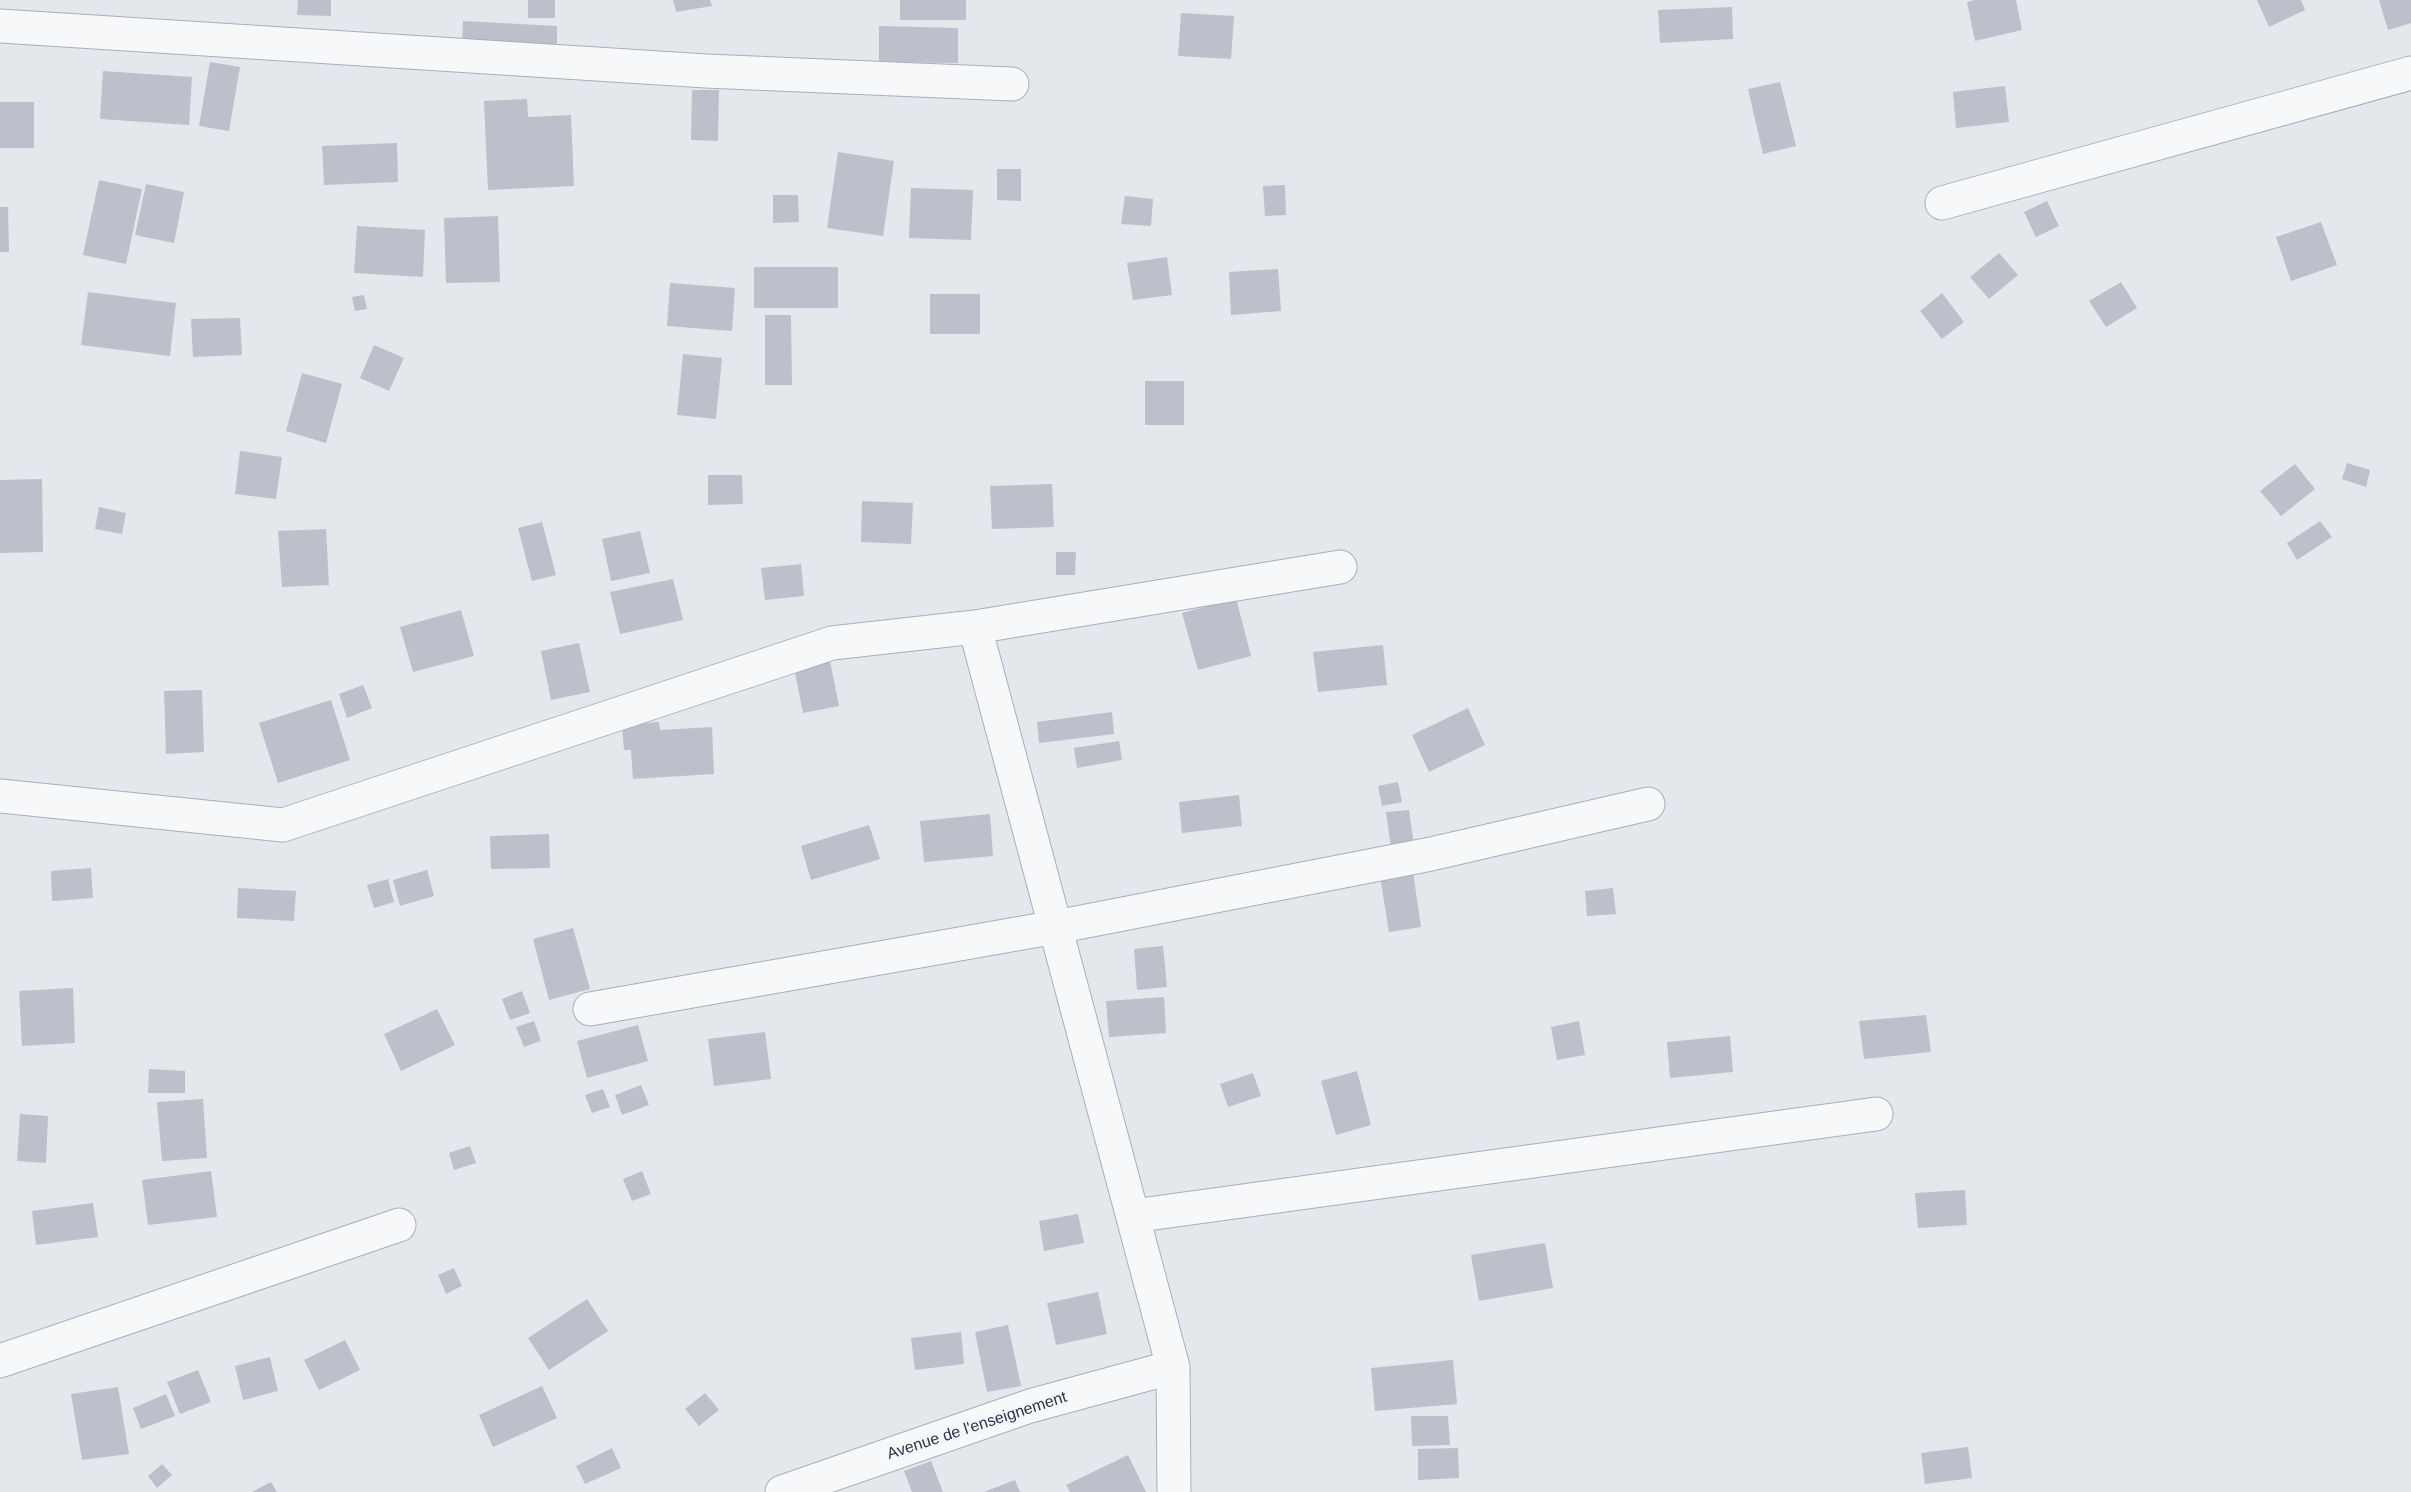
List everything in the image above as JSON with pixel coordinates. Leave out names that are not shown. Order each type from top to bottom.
[{"type":"street","points":[[0,26],[705,71],[1012,84]]},
{"type":"street","points":[[1942,203],[2411,73]]},
{"type":"street","points":[[0,796],[283,825],[832,643],[975,627],[1340,567]]},
{"type":"street","points":[[975,627],[1173,1367],[1174,1492]]},
{"type":"street","points":[[590,1009],[1056,927],[1431,854],[1648,804]]},
{"type":"street","points":[[1133,1216],[1876,1114]]},
{"type":"street","points":[[0,1361],[399,1225]]},
{"type":"street","name":"Avenue de l'enseignement","points":[[782,1492],[1030,1406],[1173,1367]]},
{"type":"building","points":[[298,0],[331,0],[331,16],[297,15]]},
{"type":"building","points":[[528,0],[555,0],[555,18],[528,18]]},
{"type":"building","points":[[673,0],[710,0],[712,6],[676,12]]},
{"type":"building","points":[[900,0],[966,0],[966,20],[900,20]]},
{"type":"building","points":[[2016,0],[2022,30],[1975,41],[1967,2]]},
{"type":"building","points":[[2257,0],[2301,0],[2305,10],[2269,27]]},
{"type":"building","points":[[2379,0],[2411,0],[2411,23],[2388,30]]},
{"type":"building","points":[[1732,7],[1733,39],[1660,43],[1658,10]]},
{"type":"building","points":[[1181,13],[1234,16],[1231,59],[1178,56]]},
{"type":"building","points":[[463,21],[557,26],[557,51],[462,46]]},
{"type":"building","points":[[879,26],[958,28],[958,63],[879,62]]},
{"type":"building","points":[[210,62],[240,67],[229,131],[199,126]]},
{"type":"building","points":[[103,71],[192,77],[189,125],[100,119]]},
{"type":"building","points":[[1780,82],[1796,146],[1763,154],[1748,89]]},
{"type":"building","points":[[2005,86],[2009,122],[1956,128],[1953,92]]},
{"type":"building","points":[[692,90],[719,90],[718,141],[691,140]]},
{"type":"building","points":[[527,99],[528,117],[571,115],[574,186],[488,190],[484,101]]},
{"type":"building","points":[[0,102],[34,102],[34,148],[0,148]]},
{"type":"building","points":[[397,143],[398,182],[324,185],[322,146]]},
{"type":"building","points":[[838,152],[894,161],[883,236],[827,228]]},
{"type":"building","points":[[997,169],[1021,169],[1021,201],[997,200]]},
{"type":"building","points":[[99,180],[142,189],[126,264],[83,255]]},
{"type":"building","points":[[146,184],[184,192],[174,243],[135,235]]},
{"type":"building","points":[[1285,185],[1286,215],[1265,216],[1263,186]]},
{"type":"building","points":[[911,188],[973,190],[971,240],[909,238]]},
{"type":"building","points":[[773,195],[798,195],[799,222],[773,223]]},
{"type":"building","points":[[1125,196],[1153,199],[1151,226],[1121,224]]},
{"type":"building","points":[[2047,201],[2059,226],[2036,237],[2024,212]]},
{"type":"building","points":[[0,207],[8,207],[9,252],[0,252]]},
{"type":"building","points":[[498,216],[500,282],[446,283],[444,218]]},
{"type":"building","points":[[2321,222],[2337,265],[2291,281],[2276,237]]},
{"type":"building","points":[[357,226],[425,230],[423,277],[354,273]]},
{"type":"building","points":[[1999,253],[2018,275],[1989,299],[1970,277]]},
{"type":"building","points":[[1167,257],[1172,295],[1133,300],[1127,263]]},
{"type":"building","points":[[754,267],[838,267],[838,308],[754,308]]},
{"type":"building","points":[[1278,269],[1281,311],[1231,315],[1229,272]]},
{"type":"building","points":[[2121,282],[2137,308],[2106,327],[2089,301]]},
{"type":"building","points":[[670,283],[735,288],[732,331],[667,326]]},
{"type":"building","points":[[88,292],[176,303],[170,356],[81,345]]},
{"type":"building","points":[[1942,293],[1964,322],[1942,339],[1920,311]]},
{"type":"building","points":[[930,294],[980,294],[980,334],[930,334]]},
{"type":"building","points":[[364,295],[367,309],[355,311],[352,297]]},
{"type":"building","points":[[765,315],[791,315],[792,385],[765,385]]},
{"type":"building","points":[[240,318],[242,355],[193,357],[191,319]]},
{"type":"building","points":[[374,345],[404,358],[389,391],[360,378]]},
{"type":"building","points":[[683,354],[722,358],[716,419],[677,415]]},
{"type":"building","points":[[302,373],[342,384],[326,443],[286,431]]},
{"type":"building","points":[[1145,381],[1184,381],[1184,425],[1145,425]]},
{"type":"building","points":[[240,451],[282,457],[276,499],[235,494]]},
{"type":"building","points":[[2347,463],[2370,470],[2366,487],[2342,479]]},
{"type":"building","points":[[2295,464],[2315,489],[2281,516],[2260,491]]},
{"type":"building","points":[[708,475],[742,475],[743,504],[708,505]]},
{"type":"building","points":[[42,479],[43,552],[0,553],[0,480]]},
{"type":"building","points":[[1052,484],[1054,527],[992,529],[990,486]]},
{"type":"building","points":[[862,501],[913,503],[911,544],[861,542]]},
{"type":"building","points":[[99,507],[126,513],[122,534],[95,529]]},
{"type":"building","points":[[2320,521],[2332,537],[2297,560],[2287,543]]},
{"type":"building","points":[[542,522],[556,575],[532,581],[518,528]]},
{"type":"building","points":[[326,529],[329,585],[282,587],[278,531]]},
{"type":"building","points":[[640,531],[650,573],[611,581],[602,539]]},
{"type":"building","points":[[1056,552],[1076,552],[1075,575],[1056,575]]},
{"type":"building","points":[[801,564],[804,596],[765,600],[761,568]]},
{"type":"building","points":[[673,579],[683,620],[620,634],[610,592]]},
{"type":"building","points":[[1236,598],[1251,656],[1198,670],[1182,613]]},
{"type":"building","points":[[461,610],[474,656],[413,672],[400,627]]},
{"type":"building","points":[[579,643],[590,692],[551,700],[541,651]]},
{"type":"building","points":[[1383,645],[1387,685],[1318,692],[1313,652]]},
{"type":"building","points":[[830,661],[839,706],[803,713],[794,668]]},
{"type":"building","points":[[363,685],[372,708],[347,718],[339,694]]},
{"type":"building","points":[[202,690],[204,752],[166,754],[164,691]]},
{"type":"building","points":[[331,700],[350,760],[278,783],[259,723]]},
{"type":"building","points":[[1468,708],[1485,745],[1429,772],[1412,735]]},
{"type":"building","points":[[1112,712],[1114,734],[1039,743],[1037,722]]},
{"type":"building","points":[[659,722],[660,730],[712,727],[714,774],[633,779],[631,750],[624,750],[622,725]]},
{"type":"building","points":[[1119,741],[1122,760],[1077,768],[1074,748]]},
{"type":"building","points":[[1398,782],[1402,802],[1382,806],[1378,786]]},
{"type":"building","points":[[1239,795],[1242,826],[1182,833],[1179,802]]},
{"type":"building","points":[[1409,810],[1414,845],[1391,848],[1386,812]]},
{"type":"building","points":[[990,814],[993,856],[924,862],[920,821]]},
{"type":"building","points":[[869,825],[880,859],[811,880],[801,846]]},
{"type":"building","points":[[549,834],[550,868],[491,869],[490,836]]},
{"type":"building","points":[[1412,865],[1421,927],[1389,932],[1379,870]]},
{"type":"building","points":[[91,868],[93,898],[52,901],[51,871]]},
{"type":"building","points":[[427,870],[434,896],[400,906],[393,880]]},
{"type":"building","points":[[388,879],[394,902],[374,908],[367,885]]},
{"type":"building","points":[[238,888],[296,891],[294,921],[237,918]]},
{"type":"building","points":[[1613,888],[1616,914],[1587,916],[1585,891]]},
{"type":"building","points":[[573,928],[590,989],[549,1000],[533,939]]},
{"type":"building","points":[[1163,946],[1167,987],[1137,990],[1134,949]]},
{"type":"building","points":[[73,988],[75,1043],[22,1046],[19,991]]},
{"type":"building","points":[[522,991],[530,1013],[510,1020],[502,999]]},
{"type":"building","points":[[1164,997],[1166,1033],[1109,1037],[1106,1001]]},
{"type":"building","points":[[437,1009],[455,1045],[401,1071],[384,1034]]},
{"type":"building","points":[[1926,1015],[1931,1052],[1864,1059],[1859,1021]]},
{"type":"building","points":[[534,1021],[541,1041],[524,1047],[516,1027]]},
{"type":"building","points":[[1579,1021],[1585,1055],[1557,1060],[1551,1027]]},
{"type":"building","points":[[638,1025],[648,1061],[587,1078],[577,1041]]},
{"type":"building","points":[[765,1032],[771,1079],[714,1086],[708,1039]]},
{"type":"building","points":[[1730,1036],[1733,1072],[1670,1078],[1667,1042]]},
{"type":"building","points":[[149,1069],[185,1071],[185,1093],[148,1093]]},
{"type":"building","points":[[1357,1071],[1371,1125],[1336,1135],[1321,1081]]},
{"type":"building","points":[[1253,1073],[1261,1096],[1228,1107],[1220,1084]]},
{"type":"building","points":[[641,1085],[649,1105],[622,1115],[615,1095]]},
{"type":"building","points":[[603,1089],[610,1107],[592,1113],[585,1095]]},
{"type":"building","points":[[203,1099],[207,1158],[162,1161],[157,1102]]},
{"type":"building","points":[[20,1114],[48,1116],[46,1163],[17,1161]]},
{"type":"building","points":[[470,1146],[476,1163],[454,1170],[449,1153]]},
{"type":"building","points":[[211,1171],[217,1217],[148,1225],[142,1180]]},
{"type":"building","points":[[642,1171],[651,1194],[632,1201],[623,1179]]},
{"type":"building","points":[[1965,1190],[1967,1225],[1918,1228],[1915,1193]]},
{"type":"building","points":[[93,1203],[98,1237],[36,1245],[32,1211]]},
{"type":"building","points":[[1078,1214],[1084,1243],[1044,1251],[1039,1221]]},
{"type":"building","points":[[1545,1243],[1553,1288],[1479,1301],[1471,1255]]},
{"type":"building","points":[[454,1268],[462,1286],[446,1294],[438,1275]]},
{"type":"building","points":[[1098,1292],[1107,1334],[1056,1345],[1047,1303]]},
{"type":"building","points":[[587,1299],[608,1331],[549,1370],[528,1338]]},
{"type":"building","points":[[1008,1325],[1021,1386],[987,1392],[975,1332]]},
{"type":"building","points":[[961,1332],[964,1364],[915,1370],[911,1338]]},
{"type":"building","points":[[345,1340],[360,1370],[319,1390],[304,1360]]},
{"type":"building","points":[[270,1357],[278,1391],[243,1400],[235,1366]]},
{"type":"building","points":[[1453,1360],[1457,1404],[1375,1411],[1371,1368]]},
{"type":"building","points":[[198,1370],[211,1402],[180,1414],[167,1382]]},
{"type":"building","points":[[542,1386],[557,1418],[493,1447],[479,1415]]},
{"type":"building","points":[[118,1387],[129,1454],[82,1460],[71,1394]]},
{"type":"building","points":[[705,1393],[719,1410],[699,1426],[685,1409]]},
{"type":"building","points":[[166,1394],[175,1416],[141,1429],[133,1408]]},
{"type":"building","points":[[1411,1416],[1448,1416],[1450,1445],[1412,1446]]},
{"type":"building","points":[[1968,1447],[1972,1478],[1925,1484],[1921,1453]]},
{"type":"building","points":[[612,1448],[621,1468],[585,1484],[576,1466]]},
{"type":"building","points":[[1458,1448],[1459,1478],[1418,1480],[1418,1449]]},
{"type":"building","points":[[1128,1455],[1146,1492],[1070,1492],[1066,1485]]},
{"type":"building","points":[[931,1461],[943,1492],[912,1492],[904,1471]]},
{"type":"building","points":[[162,1464],[172,1475],[157,1488],[148,1476]]},
{"type":"building","points":[[1015,1480],[1020,1492],[984,1492]]},
{"type":"building","points":[[271,1482],[277,1492],[252,1492]]}]
